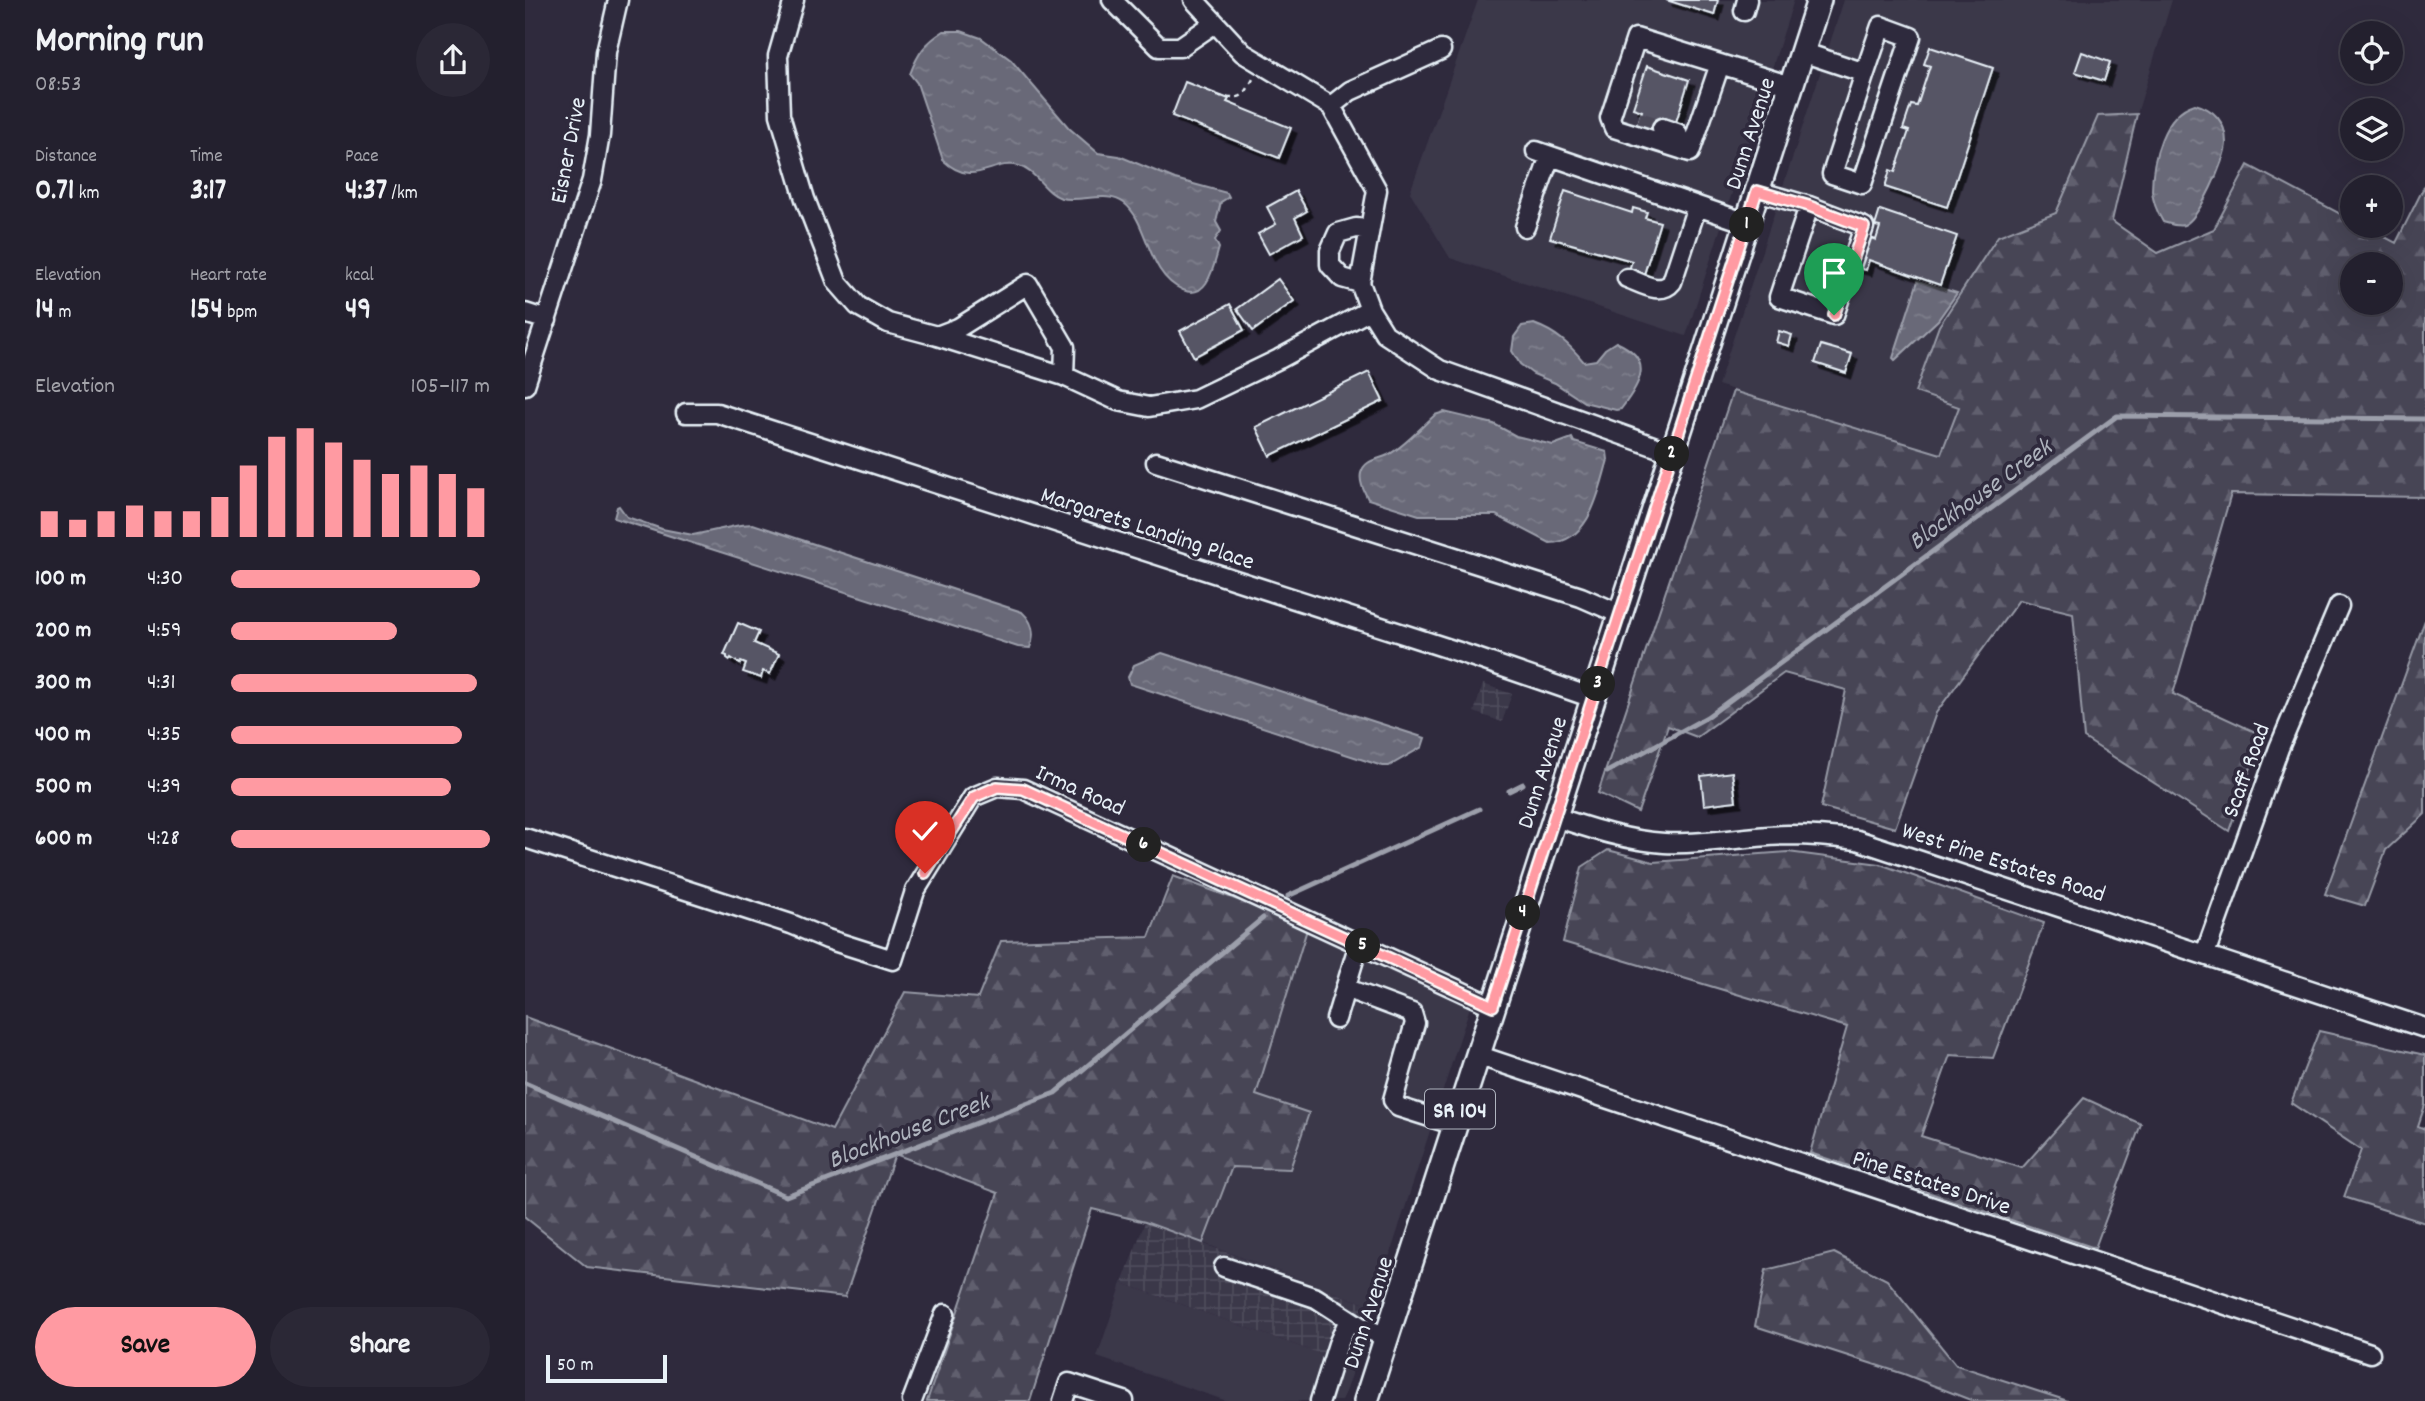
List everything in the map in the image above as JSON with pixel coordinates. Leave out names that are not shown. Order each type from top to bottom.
[{"type":"main road","name":"Dunn Avenue","points":[[1366,1401],[1819,0]]},
{"type":"street","name":"Eisner Drive","points":[[525,386],[592,180],[600,135],[606,52],[618,0]]},
{"type":"street","points":[[795,0],[778,56],[780,115],[805,200],[837,282],[858,306],[888,323],[937,335],[1064,376],[1118,401],[1149,407],[1196,399],[1279,359],[1370,310]]},
{"type":"street","points":[[1112,0],[1159,47],[1180,47],[1215,23]]},
{"type":"street","points":[[1194,0],[1243,53],[1331,106],[1377,191],[1360,284],[1370,310],[1385,334],[1440,370],[1672,453]]},
{"type":"street","points":[[1881,26],[1911,37],[1863,184],[1832,174],[1865,73],[1881,26]]},
{"type":"street","points":[[1720,64],[1690,152],[1614,128],[1609,118],[1636,38],[1720,64],[1791,86]]},
{"type":"street","points":[[1331,106],[1350,91],[1441,50]]},
{"type":"street","points":[[1802,52],[1865,73]]},
{"type":"street","points":[[1614,128],[1638,121]]},
{"type":"street","points":[[1662,128],[1677,133],[1683,150]]},
{"type":"street","points":[[1525,227],[1543,154],[1747,223]]},
{"type":"street","points":[[1757,191],[1809,206],[1864,227],[1834,315],[1779,297],[1809,206]]},
{"type":"street","points":[[1627,278],[1661,290],[1668,288],[1697,206]]},
{"type":"street","points":[[1360,284],[1342,278],[1336,272],[1330,265],[1329,251],[1338,233],[1356,228],[1370,229]]},
{"type":"street","points":[[937,335],[958,328],[1028,284],[1065,347],[1064,376]]},
{"type":"street","points":[[525,313],[547,320]]},
{"type":"street","name":"Margarets Landing Place","points":[[686,414],[717,413],[1459,652],[1593,698]]},
{"type":"street","points":[[1156,461],[1569,593],[1620,614]]},
{"type":"street","name":"Scaff Road","points":[[2205,954],[2279,748],[2339,606]]},
{"type":"street","name":"Irma Road","points":[[525,838],[893,960],[915,891],[974,797],[997,787],[1023,789],[1493,1006]]},
{"type":"street","name":"West Pine Estates Road","points":[[1555,817],[1646,841],[1665,843],[1786,835],[1857,840],[2425,1028]]},
{"type":"street","points":[[1336,1018],[1359,943]]},
{"type":"street","points":[[1345,988],[1412,1013],[1415,1023],[1393,1100],[1398,1107],[1455,1125]]},
{"type":"street","name":"Pine Estates Drive","points":[[1478,1055],[2370,1353]]},
{"type":"street","points":[[1224,1267],[1316,1298],[1349,1320],[1387,1337]]},
{"type":"street","points":[[912,1401],[945,1314]]},
{"type":"street","points":[[1320,1401],[1338,1343],[1349,1320]]},
{"type":"street","points":[[1063,1401],[1069,1382],[1124,1401]]},
{"type":"path","points":[[1217,96],[1238,98],[1244,95],[1260,63]]},
{"type":"shaded area","points":[[1478,0],[1794,0],[1686,336],[1450,258],[1410,192]]},
{"type":"shaded area","points":[[1844,0],[2172,0],[2137,114],[2098,116],[2056,213],[1998,236],[1959,407],[1941,455],[1718,385]]},
{"type":"shaded area","points":[[1483,684],[1512,694],[1502,722],[1474,712]]},
{"type":"shaded area","points":[[1308,926],[1471,1004],[1373,1307],[1203,1243],[1232,1167],[1290,1169],[1309,1114],[1255,1095]]},
{"type":"shaded area","points":[[1145,1222],[1373,1307],[1354,1366],[1122,1283]]},
{"type":"shaded area","points":[[1122,1283],[1354,1366],[1342,1401],[1227,1401],[1097,1357]]},
{"type":"green space","points":[[2137,114],[2112,221],[2158,253],[2214,229],[2248,165],[2340,214],[2340,238],[2387,238],[2396,243],[2398,238],[2403,238],[2403,229],[2425,185],[2425,497],[2231,494],[2173,694],[2262,735],[2229,831],[2084,738],[2073,613],[2019,600],[1936,713],[1895,828],[1821,807],[1846,690],[1784,673],[1697,737],[1668,726],[1638,812],[1598,793],[1733,391],[1941,454],[1959,407],[1915,392],[1939,326],[1998,236],[2056,213],[2098,116]]},
{"type":"green space","points":[[2425,620],[2425,814],[2386,850],[2365,906],[2325,894]]},
{"type":"green space","points":[[1608,850],[1653,862],[1788,852],[1880,864],[2044,923],[1993,1058],[1950,1055],[1921,1136],[2022,1168],[2084,1098],[2141,1124],[2095,1248],[1810,1153],[1847,1027],[1563,942],[1582,867]]},
{"type":"green space","points":[[1173,876],[1308,926],[1256,1095],[1309,1113],[1290,1169],[1232,1167],[1203,1243],[1145,1222],[1092,1209],[1030,1401],[927,1401],[998,1193],[895,1154],[845,1297],[587,1267],[525,1217],[525,1017],[832,1130],[905,992],[978,998],[1001,941],[1149,937]]},
{"type":"green space","points":[[2319,1031],[2425,1055],[2425,1105],[2418,1126],[2425,1129],[2425,1223],[2344,1197],[2361,1150],[2291,1103]]},
{"type":"green space","points":[[1834,1253],[1887,1280],[1956,1365],[2068,1401],[1973,1401],[1904,1374],[1755,1326],[1766,1270]]},
{"type":"water","points":[[944,31],[961,31],[981,38],[1011,60],[1069,128],[1098,153],[1119,156],[1175,179],[1227,193],[1229,197],[1221,202],[1216,222],[1221,231],[1215,240],[1219,248],[1204,286],[1192,292],[1171,282],[1155,260],[1139,222],[1124,203],[1117,199],[1061,198],[1019,166],[1001,166],[974,173],[954,169],[943,160],[917,83],[910,74],[923,49]]},
{"type":"water","points":[[2195,104],[2208,109],[2218,118],[2224,129],[2225,151],[2211,188],[2197,212],[2184,225],[2176,225],[2163,222],[2153,199],[2154,166],[2167,127],[2184,109]]},
{"type":"water","points":[[1918,281],[1957,293],[1938,320],[1895,360],[1893,358]]},
{"type":"water","points":[[1534,324],[1562,339],[1584,362],[1596,360],[1605,349],[1616,342],[1636,356],[1641,372],[1634,390],[1621,409],[1584,402],[1520,364],[1512,351],[1514,337],[1522,326]]},
{"type":"water","points":[[1444,412],[1494,424],[1516,436],[1553,445],[1572,438],[1574,442],[1607,452],[1608,460],[1597,499],[1584,524],[1575,534],[1550,543],[1496,515],[1419,515],[1368,499],[1361,480],[1365,465],[1394,451],[1435,415]]},
{"type":"water","points":[[619,506],[627,517],[662,529],[693,535],[753,524],[1022,612],[1032,628],[1030,648],[1018,647],[614,518]]},
{"type":"water","points":[[1162,653],[1425,738],[1422,747],[1389,766],[1382,766],[1130,684],[1128,677],[1134,665]]},
{"type":"building","points":[[1666,0],[1718,0],[1714,15]]},
{"type":"building","points":[[1930,47],[1993,68],[1947,207],[1885,187],[1890,170],[1895,172],[1909,131],[1903,129],[1911,105],[1917,106],[1930,66],[1924,64]]},
{"type":"building","points":[[2082,52],[2110,62],[2104,81],[2075,72]]},
{"type":"building","points":[[1647,66],[1689,80],[1676,122],[1665,118],[1658,140],[1635,133],[1642,111],[1633,108]]},
{"type":"building","points":[[1185,82],[1291,128],[1279,158],[1172,116]]},
{"type":"building","points":[[1296,191],[1307,211],[1295,218],[1303,235],[1269,254],[1258,234],[1276,224],[1267,207]]},
{"type":"building","points":[[1565,191],[1632,213],[1633,208],[1647,212],[1645,218],[1660,222],[1642,281],[1627,276],[1632,261],[1550,238]]},
{"type":"building","points":[[1880,210],[1957,236],[1940,285],[1869,260],[1866,270],[1858,268],[1868,237],[1876,240],[1880,227],[1875,226]]},
{"type":"building","points":[[1278,279],[1294,301],[1253,331],[1237,309]]},
{"type":"building","points":[[1230,304],[1244,330],[1194,357],[1180,331]]},
{"type":"building","points":[[1779,331],[1792,335],[1789,346],[1776,342]]},
{"type":"building","points":[[1821,345],[1852,354],[1846,373],[1815,363]]},
{"type":"building","points":[[1369,372],[1383,401],[1270,456],[1256,427]]},
{"type":"building","points":[[738,623],[759,632],[754,643],[779,654],[770,674],[763,671],[761,678],[743,672],[746,664],[740,664],[731,658],[730,660],[724,655]]},
{"type":"building","points":[[1732,772],[1736,801],[1704,805],[1701,776]]},
{"type":"waterway","name":"Blockhouse Creek","points":[[1607,772],[1707,717],[2117,416],[2425,419]]},
{"type":"waterway","name":"Blockhouse Creek","points":[[1509,791],[1523,784]]},
{"type":"waterway","name":"Blockhouse Creek","points":[[1288,896],[1479,809]]},
{"type":"waterway","name":"Blockhouse Creek","points":[[525,1083],[786,1196],[1055,1093],[1263,918]]},
{"type":"tunnel","points":[[1638,121],[1662,128]]},
{"type":"route","points":[[925,873],[974,797],[997,787],[1023,789],[1493,1006],[1757,191],[1809,206],[1864,227],[1834,315]]}]
